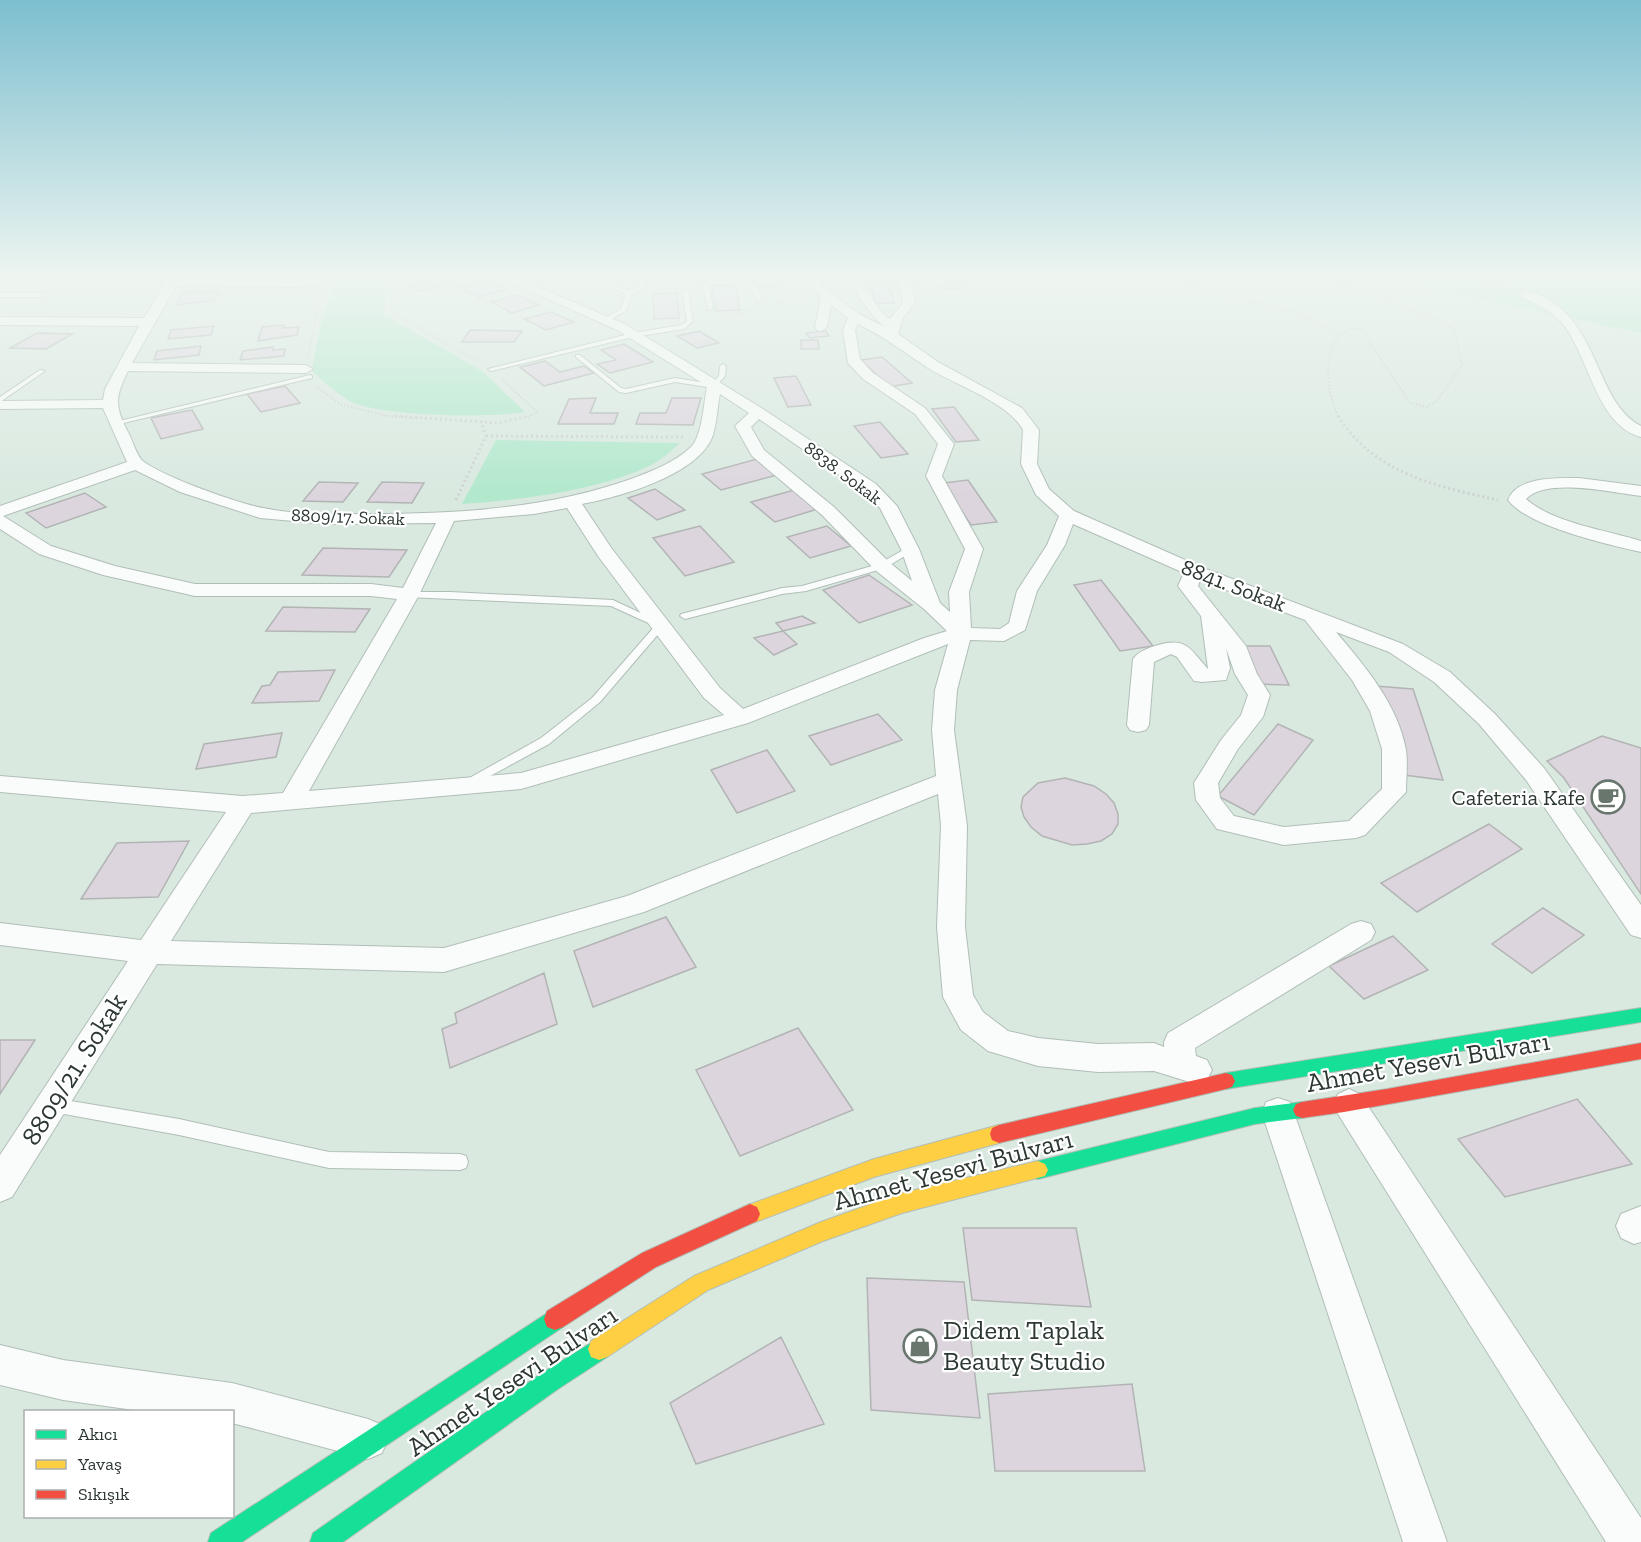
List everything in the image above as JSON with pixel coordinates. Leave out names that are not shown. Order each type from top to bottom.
[{"type":"street","points":[[0,512],[136,464],[115,423],[109,404],[112,389],[132,351]]},
{"type":"street","name":"8838. Sokak","points":[[658,351],[758,412],[870,488],[888,506],[910,549],[931,605],[960,634]]},
{"type":"street","points":[[852,351],[853,360],[868,376],[887,391],[912,403],[946,444],[934,476],[974,549],[959,592],[960,634],[951,664],[943,730],[954,826],[951,927],[958,997],[972,1021],[999,1042],[1038,1052],[1098,1058],[1154,1056],[1182,1067],[1252,1102],[1425,1542]]},
{"type":"street","name":"8841. Sokak","points":[[916,351],[933,365],[1017,411],[1025,419],[1030,430],[1029,464],[1042,491],[1068,515],[1194,571],[1396,648],[1442,677],[1487,719],[1536,774],[1641,927]]},
{"type":"street","points":[[1584,351],[1614,410],[1624,423],[1640,433]]},
{"type":"street","points":[[124,366],[308,373]]},
{"type":"street","points":[[705,437],[714,386]]},
{"type":"street","points":[[0,405],[109,404]]},
{"type":"street","points":[[758,412],[742,426],[758,453],[828,511],[882,566],[931,605]]},
{"type":"street","name":"8809/17. Sokak","points":[[136,464],[186,488],[260,513],[327,519],[421,519],[534,509],[620,489],[665,472],[698,449],[705,437]]},
{"type":"street","points":[[1641,492],[1572,484],[1545,485],[1519,494],[1517,500],[1521,505],[1541,516],[1641,547]]},
{"type":"street","points":[[572,502],[605,552],[712,693],[740,718]]},
{"type":"street","points":[[0,783],[243,805],[521,781],[740,718],[931,642],[960,634],[1004,635],[1018,626],[1027,591],[1056,545],[1068,515]]},
{"type":"street","points":[[290,802],[409,595],[448,516]]},
{"type":"street","points":[[0,521],[45,550],[110,571],[195,590],[371,590],[409,595]]},
{"type":"street","points":[[1600,534],[1641,540]]},
{"type":"street","points":[[1194,571],[1188,586],[1236,646],[1246,674],[1259,695],[1252,717],[1229,745],[1206,783],[1208,800],[1226,823],[1284,836],[1356,829],[1394,792],[1394,750],[1381,706],[1361,675],[1311,615]]},
{"type":"street","points":[[1138,724],[1144,659],[1174,646],[1184,653],[1191,665],[1202,676],[1218,675],[1211,614]]},
{"type":"street","points":[[0,934],[147,952],[444,960],[634,905],[949,780]]},
{"type":"street","name":"8809/21. Sokak","points":[[0,1185],[243,805]]},
{"type":"street","points":[[1182,1067],[1179,1042],[1361,932]]},
{"type":"street","points":[[220,1542],[513,1345],[649,1260],[766,1207],[874,1168],[989,1136],[1252,1102],[1641,1015]]},
{"type":"street","name":"Ahmet Yesevi Bulvarı","points":[[322,1542],[550,1381],[701,1283],[821,1232],[902,1203],[1252,1102],[1349,1104],[1583,1059],[1641,1051]]},
{"type":"street","points":[[1349,1104],[1631,1542]]},
{"type":"street","points":[[0,1365],[63,1380],[232,1402],[370,1439]]},
{"type":"lane","points":[[492,369],[567,351]]},
{"type":"lane","points":[[578,356],[619,390],[626,391],[675,380],[714,386],[722,376],[723,366]]},
{"type":"lane","points":[[0,400],[42,371]]},
{"type":"lane","points":[[115,423],[308,373]]},
{"type":"lane","points":[[685,616],[782,591],[803,589],[882,566],[910,549]]},
{"type":"lane","points":[[409,595],[613,603],[661,625],[596,700],[579,714],[545,741],[460,788]]},
{"type":"lane","points":[[51,1105],[179,1127],[329,1160],[460,1162]]},
{"type":"path","points":[[311,351],[308,373],[318,387],[340,404],[387,416],[498,423],[525,419],[537,412],[492,369],[459,351]]},
{"type":"path","points":[[1331,351],[1330,394],[1341,421],[1353,437],[1391,468],[1416,480],[1521,505]]},
{"type":"path","points":[[1376,351],[1410,403],[1426,407],[1437,401],[1462,364],[1459,351]]},
{"type":"path","points":[[448,516],[486,436],[481,421]]},
{"type":"path","points":[[486,436],[705,437]]},
{"type":"green space","points":[[316,351],[447,351],[482,371],[525,412],[434,415],[362,406],[343,397],[312,371]]},
{"type":"green space","points":[[496,440],[680,443],[651,465],[607,482],[533,497],[462,504]]},
{"type":"building","points":[[157,351],[200,351],[199,355],[154,360]]},
{"type":"building","points":[[243,351],[285,351],[284,356],[240,360]]},
{"type":"building","points":[[602,351],[635,351],[653,362],[610,373],[597,364],[616,360]]},
{"type":"building","points":[[882,357],[912,383],[889,387],[861,360]]},
{"type":"building","points":[[545,361],[560,372],[584,366],[594,373],[544,386],[520,367]]},
{"type":"building","points":[[796,376],[811,405],[788,407],[774,378]]},
{"type":"building","points":[[285,386],[300,403],[261,412],[247,394]]},
{"type":"building","points":[[596,398],[590,413],[618,413],[614,424],[558,424],[569,399]]},
{"type":"building","points":[[672,398],[701,398],[693,425],[636,424],[640,413],[666,413]]},
{"type":"building","points":[[954,407],[979,440],[956,442],[932,409]]},
{"type":"building","points":[[192,410],[203,429],[161,439],[151,418]]},
{"type":"building","points":[[880,422],[908,454],[881,458],[854,426]]},
{"type":"building","points":[[757,459],[777,475],[721,490],[702,474]]},
{"type":"building","points":[[968,480],[997,522],[971,525],[943,483]]},
{"type":"building","points":[[319,482],[358,483],[343,502],[303,501]]},
{"type":"building","points":[[382,482],[424,483],[412,503],[367,502]]},
{"type":"building","points":[[655,489],[685,510],[657,520],[628,498]]},
{"type":"building","points":[[794,490],[818,509],[775,522],[751,502]]},
{"type":"building","points":[[85,493],[106,507],[46,528],[26,513]]},
{"type":"building","points":[[700,526],[734,562],[685,576],[653,538]]},
{"type":"building","points":[[827,526],[851,546],[810,558],[787,537]]},
{"type":"building","points":[[323,548],[407,550],[389,577],[302,575]]},
{"type":"building","points":[[869,575],[912,605],[859,623],[823,590]]},
{"type":"building","points":[[1101,580],[1153,646],[1120,651],[1074,585]]},
{"type":"building","points":[[283,607],[370,609],[355,632],[266,631]]},
{"type":"building","points":[[802,616],[815,623],[783,631],[776,623]]},
{"type":"building","points":[[783,631],[797,644],[774,655],[754,638]]},
{"type":"building","points":[[1241,646],[1270,646],[1289,685],[1258,684]]},
{"type":"building","points":[[335,670],[319,701],[252,703],[262,686],[270,685],[278,672]]},
{"type":"building","points":[[1375,686],[1413,689],[1443,780],[1404,775]]},
{"type":"building","points":[[878,714],[902,740],[831,765],[809,736]]},
{"type":"building","points":[[1278,724],[1313,740],[1254,815],[1218,796]]},
{"type":"building","points":[[282,733],[276,757],[196,769],[204,744]]},
{"type":"building","name":"Cafeteria Kafe","points":[[1602,736],[1641,748],[1641,894],[1564,778],[1547,761]]},
{"type":"building","points":[[767,750],[795,791],[737,813],[711,770]]},
{"type":"building","points":[[1065,778],[1094,786],[1114,803],[1118,814],[1118,824],[1112,834],[1101,841],[1072,845],[1042,836],[1031,827],[1021,807],[1023,797],[1038,783]]},
{"type":"building","points":[[1489,824],[1522,849],[1417,912],[1381,883]]},
{"type":"building","points":[[189,841],[158,897],[81,899],[117,843]]},
{"type":"building","points":[[1543,908],[1584,935],[1532,973],[1492,944]]},
{"type":"building","points":[[666,917],[696,967],[593,1007],[574,951]]},
{"type":"building","points":[[1393,936],[1428,970],[1364,999],[1329,966]]},
{"type":"building","points":[[544,973],[557,1024],[450,1068],[442,1029],[457,1023],[455,1013]]},
{"type":"building","points":[[798,1028],[853,1110],[740,1156],[696,1070]]},
{"type":"building","points":[[0,1040],[35,1040],[0,1094]]},
{"type":"building","points":[[1577,1099],[1632,1164],[1505,1197],[1458,1139]]},
{"type":"building","points":[[963,1228],[1076,1228],[1091,1307],[972,1300]]},
{"type":"building","name":"Didem Taplak Beauty Studio","points":[[867,1278],[964,1282],[980,1418],[871,1410]]},
{"type":"building","points":[[781,1337],[824,1424],[696,1464],[670,1403]]},
{"type":"building","points":[[1132,1384],[1145,1471],[995,1471],[988,1394]]},
{"type":"traffic: fast","points":[[1226,1081],[1641,1015]]},
{"type":"traffic: fast","points":[[1038,1170],[1255,1116],[1302,1110]]},
{"type":"traffic: fast","points":[[220,1542],[555,1319]]},
{"type":"traffic: fast","points":[[322,1542],[599,1349]]},
{"type":"traffic: slow","points":[[750,1214],[874,1168],[999,1134]]},
{"type":"traffic: slow","points":[[599,1349],[701,1283],[821,1232],[902,1203],[1038,1170]]},
{"type":"traffic: jam","points":[[1302,1110],[1641,1051]]},
{"type":"traffic: jam","points":[[999,1134],[1226,1081]]},
{"type":"traffic: jam","points":[[555,1319],[649,1260],[750,1214]]},
{"type":"place","name":"Cafeteria Kafe","points":[[1608,797]]},
{"type":"place","name":"Didem Taplak Beauty Studio","points":[[920,1346]]}]
